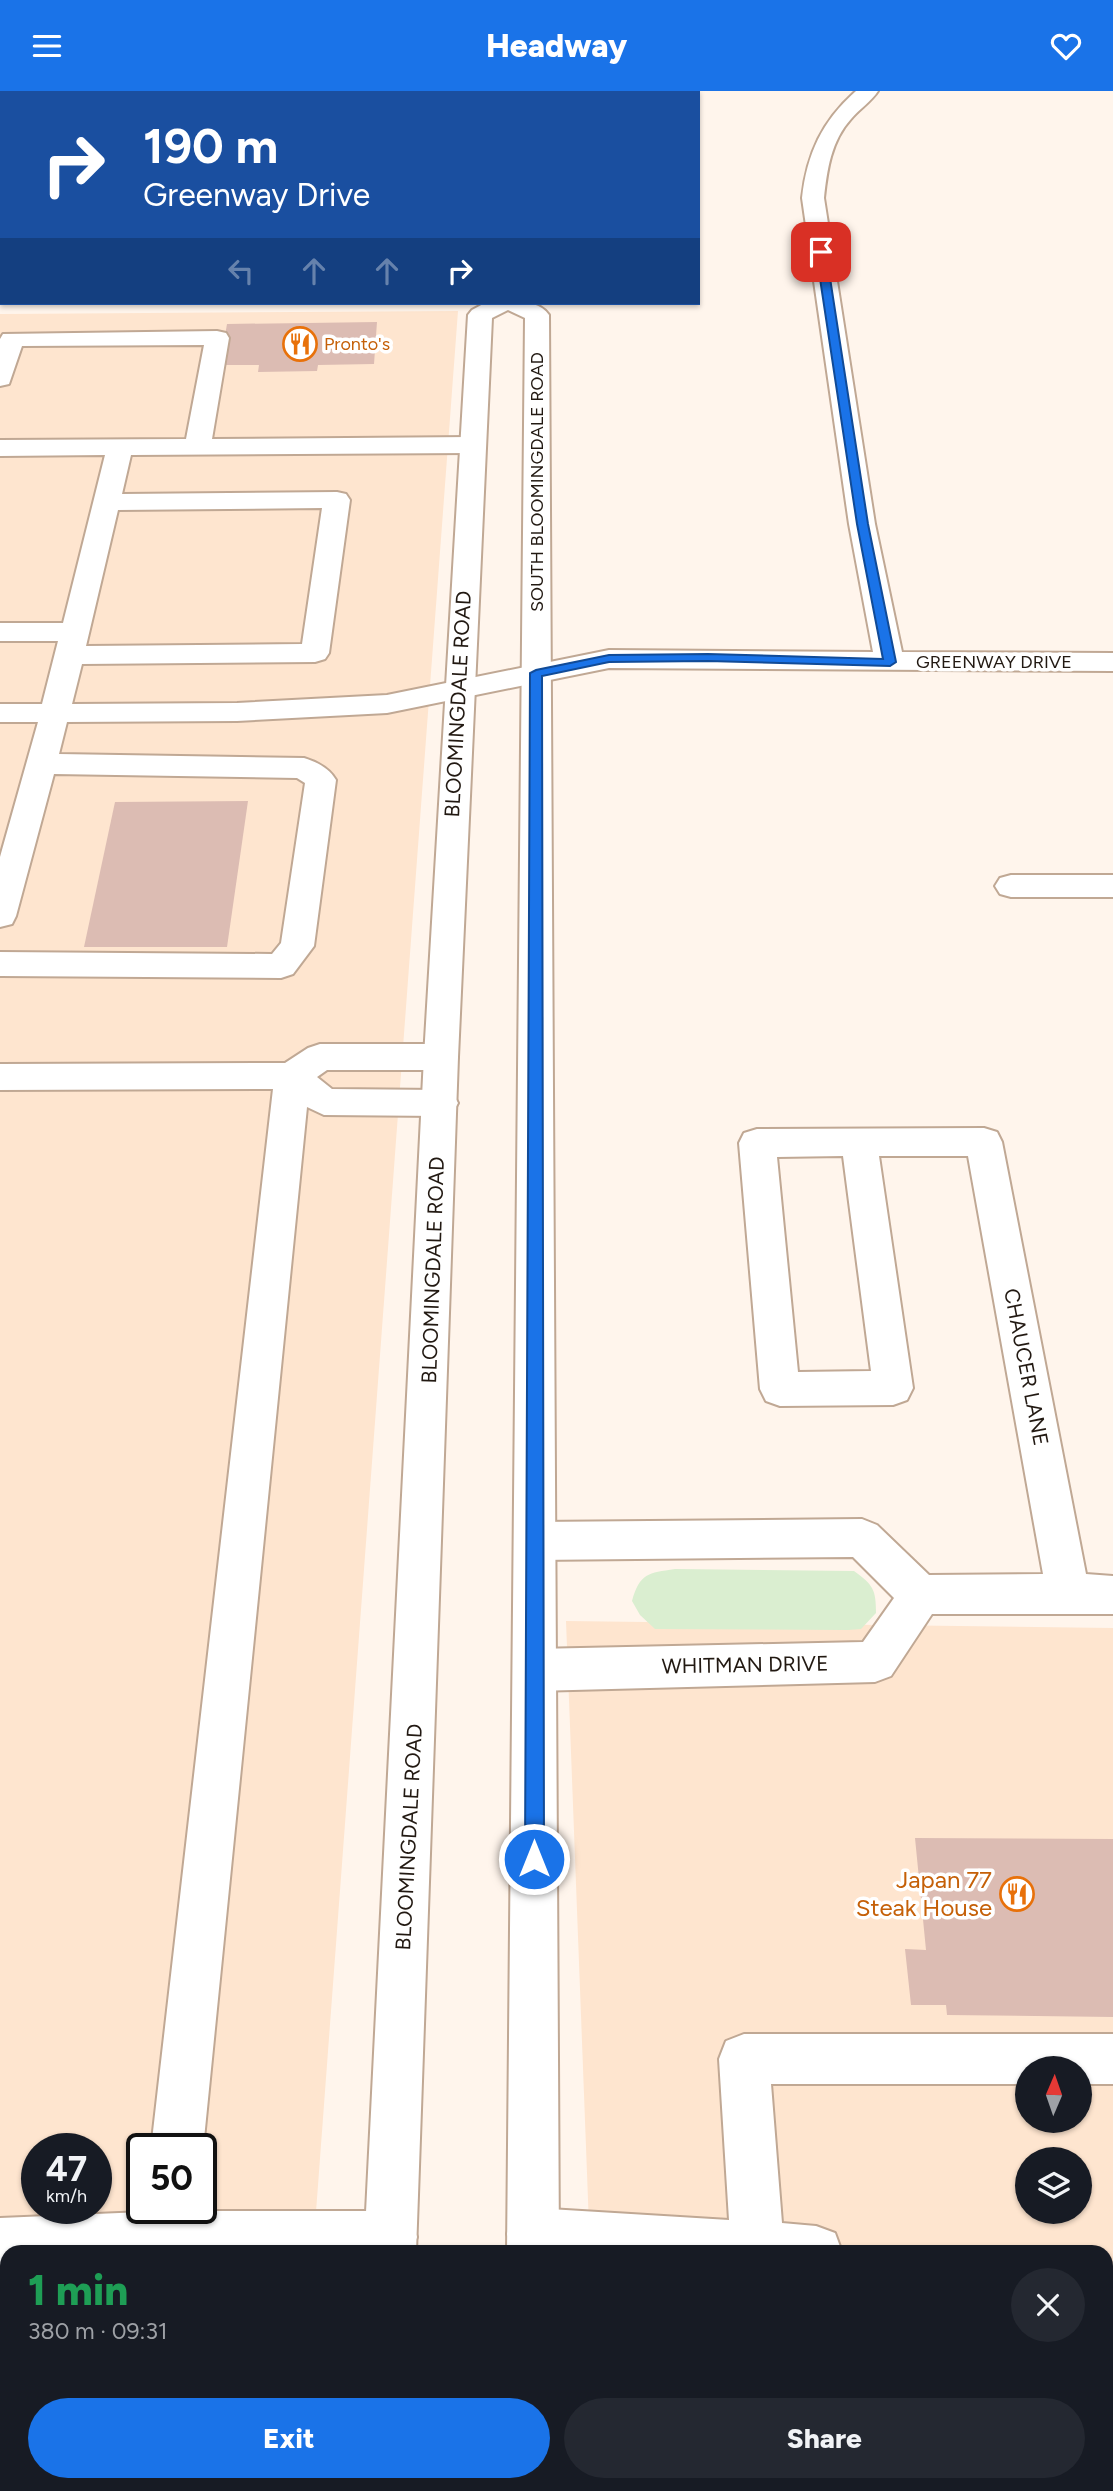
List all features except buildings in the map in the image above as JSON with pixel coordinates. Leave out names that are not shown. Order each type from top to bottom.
[{"type":"main road","points":[[868,91],[849,106],[821,146],[815,170],[813,198],[862,524],[890,662]]},
{"type":"main road","name":"BLOOMINGDALE ROAD","points":[[390,2245],[441,1057],[471,445],[480,315],[499,305]]},
{"type":"main road","name":"SOUTH BLOOMINGDALE ROAD","points":[[518,305],[537,315],[536,673]]},
{"type":"main road","points":[[0,379],[12,339],[217,338],[198,446]]},
{"type":"main road","points":[[0,447],[471,445]]},
{"type":"main road","points":[[0,916],[42,764],[120,446]]},
{"type":"main road","points":[[0,632],[72,644],[315,653],[337,501],[107,502]]},
{"type":"main road","name":"GREENWAY DRIVE","points":[[0,713],[237,712],[387,704],[609,659],[708,657],[890,662],[1113,662]]},
{"type":"main road","points":[[536,673],[533,2243],[645,2245]]},
{"type":"main road","points":[[0,964],[281,966],[297,946],[321,780],[304,768],[42,764]]},
{"type":"main road","points":[[1011,886],[1113,886]]},
{"type":"main road","points":[[0,1077],[292,1076],[320,1057],[441,1057]]},
{"type":"main road","points":[[292,1076],[324,1102],[440,1104]]},
{"type":"main road","points":[[179,2133],[292,1076]]},
{"type":"main road","name":"CHAUCER LANE","points":[[859,1143],[984,1142],[1069,1593]]},
{"type":"main road","points":[[757,1143],[859,1143],[893,1388],[780,1389],[757,1143]]},
{"type":"main road","points":[[534,1541],[862,1538],[920,1595],[1113,1595]]},
{"type":"main road","name":"WHITMAN DRIVE","points":[[535,1671],[875,1662],[920,1595]]},
{"type":"main road","points":[[757,2245],[744,2059],[1113,2059]]},
{"type":"main road","points":[[0,2243],[160,2224]]},
{"type":"main road","points":[[178,2224],[390,2245]]},
{"type":"shaded area","points":[[458,311],[314,2245],[0,2245],[0,314]]},
{"type":"shaded area","points":[[566,1621],[1113,1628],[1113,2245],[590,2245]]},
{"type":"green space","points":[[675,1569],[854,1571],[872,1588],[876,1613],[861,1629],[848,1630],[655,1629],[640,1615],[632,1601],[635,1592],[646,1576]]},
{"type":"place","name":"Pronto's","points":[[300,344]]},
{"type":"place","name":"Japan 77 Steak House","points":[[1017,1894]]},
{"type":"route","points":[[534,1859],[536,673],[609,659],[708,657],[890,662],[862,524],[821,252]]}]
